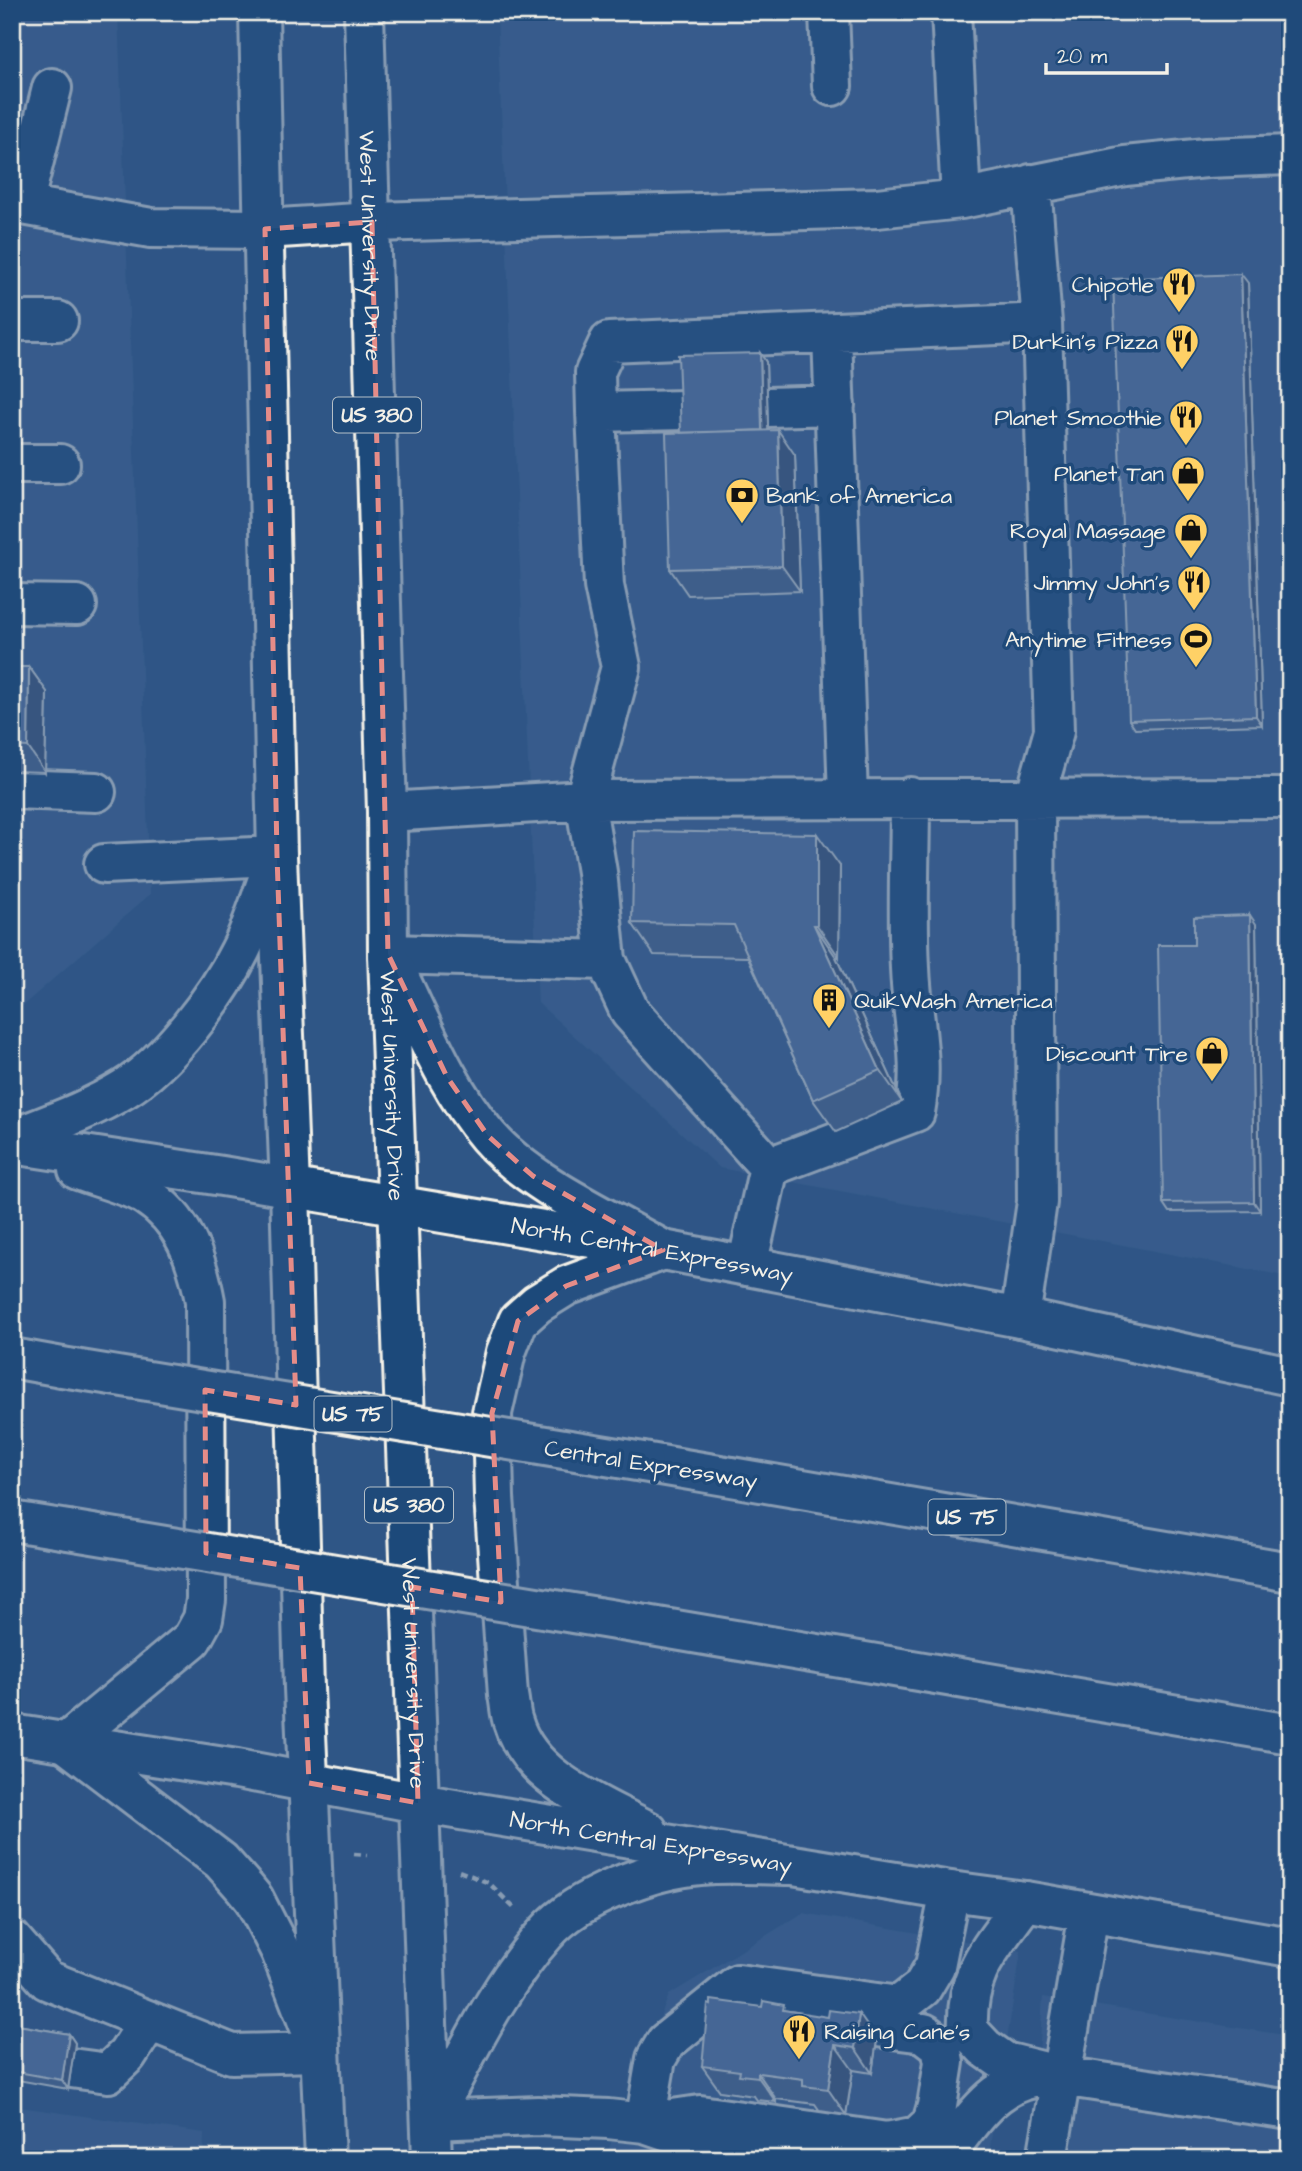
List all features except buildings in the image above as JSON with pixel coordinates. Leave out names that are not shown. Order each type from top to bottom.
[{"type":"main road","points":[[259,12],[277,856],[290,1188],[304,1688],[325,2159]]},
{"type":"main road","name":"West University Drive","points":[[365,12],[387,812],[388,954],[432,2159]]},
{"type":"main road","points":[[830,12],[832,86]]},
{"type":"main road","points":[[951,12],[961,199]]},
{"type":"main road","points":[[52,88],[18,204],[151,228],[265,229],[372,222],[877,208],[961,199],[1125,166],[1206,158],[1290,155]]},
{"type":"main road","points":[[1020,1318],[1037,1202],[1035,798],[1054,731],[1042,323],[1031,184]]},
{"type":"main road","points":[[12,321],[58,321]]},
{"type":"main road","points":[[769,1167],[630,1012],[606,960],[597,872],[585,800],[621,667],[604,586],[595,372],[609,342],[1042,323]]},
{"type":"main road","points":[[832,333],[848,798]]},
{"type":"main road","points":[[768,407],[835,405]]},
{"type":"main road","points":[[596,412],[686,410]]},
{"type":"main road","points":[[12,464],[60,464]]},
{"type":"main road","points":[[12,604],[77,605]]},
{"type":"main road","points":[[12,789],[96,792]]},
{"type":"main road","points":[[769,1167],[915,1112],[920,1084],[919,1041],[910,970],[910,797]]},
{"type":"main road","points":[[387,812],[585,800],[1290,798]]},
{"type":"main road","points":[[104,864],[277,856]]},
{"type":"main road","points":[[12,1143],[122,1090],[168,1052],[209,1002],[240,951],[277,856]]},
{"type":"main road","points":[[606,960],[388,954],[447,1077],[488,1136],[533,1176],[663,1250]]},
{"type":"main road","points":[[12,1143],[144,1195],[165,1212],[186,1238],[199,1268],[205,1301],[206,1600],[203,1619],[192,1639],[176,1654],[66,1743],[221,1861],[245,1888],[254,1899],[281,1952],[320,2052]]},
{"type":"main road","name":"North Central Expressway","points":[[12,1143],[663,1250],[1020,1318],[1290,1376]]},
{"type":"main road","points":[[747,1266],[769,1167]]},
{"type":"main road","points":[[663,1250],[565,1286],[537,1304],[518,1321],[506,1352],[492,1413],[493,1469],[508,1695],[513,1723],[525,1747],[547,1772],[573,1791],[675,1845]]},
{"type":"main road","name":"Central Expressway","points":[[12,1358],[1290,1572]]},
{"type":"main road","points":[[12,1521],[1290,1734]]},
{"type":"main road","points":[[1202,1557],[1290,1565]]},
{"type":"main road","name":"North Central Expressway","points":[[12,1734],[1290,1947]]},
{"type":"main road","points":[[431,2120],[509,1980],[547,1931],[577,1908],[632,1881],[660,1872],[700,1865],[791,1865]]},
{"type":"main road","points":[[900,2006],[922,1988],[935,1966],[950,1891]]},
{"type":"main road","points":[[946,2153],[968,2030],[967,2007],[970,1989],[978,1969],[1025,1901]]},
{"type":"main road","points":[[1047,2159],[1089,1913]]},
{"type":"main road","points":[[12,1940],[47,1980],[232,2054],[320,2052]]},
{"type":"main road","points":[[645,2123],[656,2059],[666,2042],[737,1984],[900,2006],[946,2018],[968,2030],[985,2048],[1005,2062],[1061,2076],[1290,2110]]},
{"type":"main road","points":[[645,2123],[700,2115],[887,2142],[918,2136],[932,2123],[944,2062],[941,2046],[924,2033],[709,2006]]},
{"type":"main road","points":[[71,2068],[108,2073],[127,2055],[149,2021]]},
{"type":"main road","points":[[946,2153],[982,2107],[1003,2089],[1031,2076],[1061,2076]]},
{"type":"main road","points":[[431,2120],[538,2116],[608,2119],[645,2123],[706,2144],[799,2159]]},
{"type":"path","points":[[354,1854],[367,1855]]},
{"type":"path","points":[[459,1871],[489,1883],[524,1918]]},
{"type":"highlighted area","points":[[372,222],[388,954],[447,1077],[488,1136],[533,1176],[663,1250],[566,1286],[518,1321],[492,1413],[501,1602],[412,1587],[418,1803],[309,1783],[300,1568],[206,1553],[205,1390],[296,1405],[277,856],[265,229]]},
{"type":"shaded area","points":[[12,12],[118,12],[150,894],[12,1015]]},
{"type":"shaded area","points":[[497,12],[1290,12],[1290,1277],[720,1168],[538,1003]]},
{"type":"shaded area","points":[[803,1913],[1021,1951],[988,2159],[605,2159],[669,1995]]},
{"type":"shaded area","points":[[1043,1997],[1290,2036],[1290,2159],[1032,2159]]},
{"type":"shaded area","points":[[12,2106],[204,2133],[203,2159],[12,2159]]},
{"type":"place","name":"Chipotle","points":[[1179,314]]},
{"type":"place","name":"Durkin's Pizza","points":[[1182,371]]},
{"type":"place","name":"Planet Smoothie","points":[[1186,447]]},
{"type":"place","name":"Planet Tan","points":[[1188,503]]},
{"type":"place","name":"Bank of America","points":[[742,525]]},
{"type":"place","name":"Royal Massage","points":[[1191,560]]},
{"type":"place","name":"Jimmy John's","points":[[1194,612]]},
{"type":"place","name":"Anytime Fitness","points":[[1196,669]]},
{"type":"place","name":"QuikWash America","points":[[829,1030]]},
{"type":"place","name":"Discount Tire","points":[[1212,1083]]},
{"type":"place","name":"Raising Cane's","points":[[799,2061]]}]
